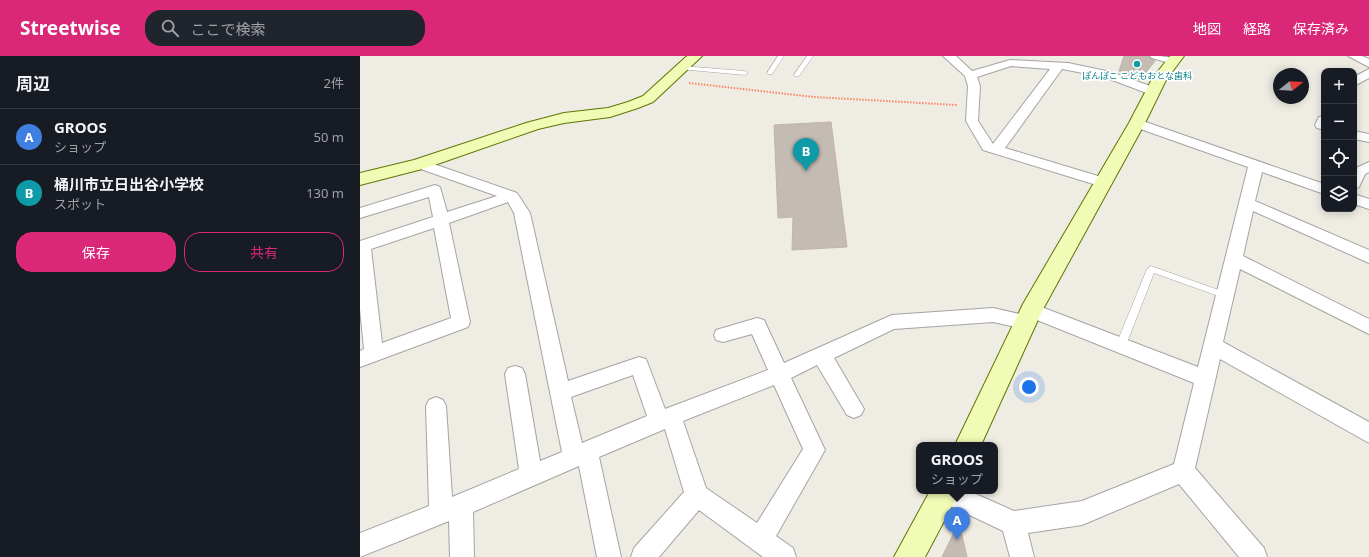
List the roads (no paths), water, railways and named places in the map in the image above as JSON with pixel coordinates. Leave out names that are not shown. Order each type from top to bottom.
[{"type":"street","points":[[360,179],[420,164],[532,126],[564,118],[610,112],[633,105],[648,99],[694,56]]},
{"type":"street","points":[[949,56],[970,75],[974,86],[972,121],[988,147],[1103,182]]},
{"type":"street","points":[[1156,56],[1175,59]]},
{"type":"street","points":[[1354,56],[1369,64]]},
{"type":"street","points":[[969,442],[1028,316],[1137,123],[1159,78],[1175,59]]},
{"type":"street","points":[[970,75],[1010,63],[1058,66],[1107,74],[1152,91]]},
{"type":"street","points":[[996,150],[1058,66]]},
{"type":"street","points":[[1357,80],[1369,73]]},
{"type":"street","points":[[1137,123],[1321,188]]},
{"type":"street","points":[[1357,136],[1369,138]]},
{"type":"street","points":[[420,164],[512,196],[522,213],[560,392],[580,454],[609,557]]},
{"type":"street","points":[[1183,471],[1212,344],[1256,165]]},
{"type":"street","points":[[1357,177],[1359,172],[1369,166]]},
{"type":"street","points":[[360,213],[435,190],[440,220],[461,322],[367,356],[361,246],[440,220],[512,196]]},
{"type":"street","points":[[1357,200],[1369,204]]},
{"type":"street","points":[[1246,203],[1369,257]]},
{"type":"street","points":[[1233,258],[1369,327]]},
{"type":"street","points":[[360,545],[451,509],[665,418],[779,374],[892,322],[993,315],[1028,316],[1121,345],[1204,378]]},
{"type":"street","points":[[723,336],[757,325],[814,450],[760,540]]},
{"type":"street","points":[[1212,344],[1369,433]]},
{"type":"street","points":[[821,354],[854,409]]},
{"type":"street","points":[[560,392],[639,365],[665,418],[697,495],[784,557]]},
{"type":"street","points":[[515,374],[531,475]]},
{"type":"street","points":[[436,406],[451,509],[462,557]]},
{"type":"street","points":[[952,494],[1013,523],[1082,513],[1183,471]]},
{"type":"street","points":[[1183,471],[1255,557]]},
{"type":"street","points":[[909,557],[944,494]]},
{"type":"street","points":[[643,557],[697,495]]},
{"type":"street","points":[[1013,523],[1022,557]]},
{"type":"lane","points":[[770,73],[781,56]]},
{"type":"lane","points":[[797,75],[810,56]]},
{"type":"lane","points":[[681,68],[745,73]]},
{"type":"lane","points":[[1121,345],[1151,269],[1224,295]]},
{"type":"place","name":"ぽんぽこ こどもおとな歯科","points":[[1137,64]]},
{"type":"place","name":"桶川市立日出谷小学校","points":[[806,171]]},
{"type":"place","name":"GROOS","points":[[957,540]]}]
